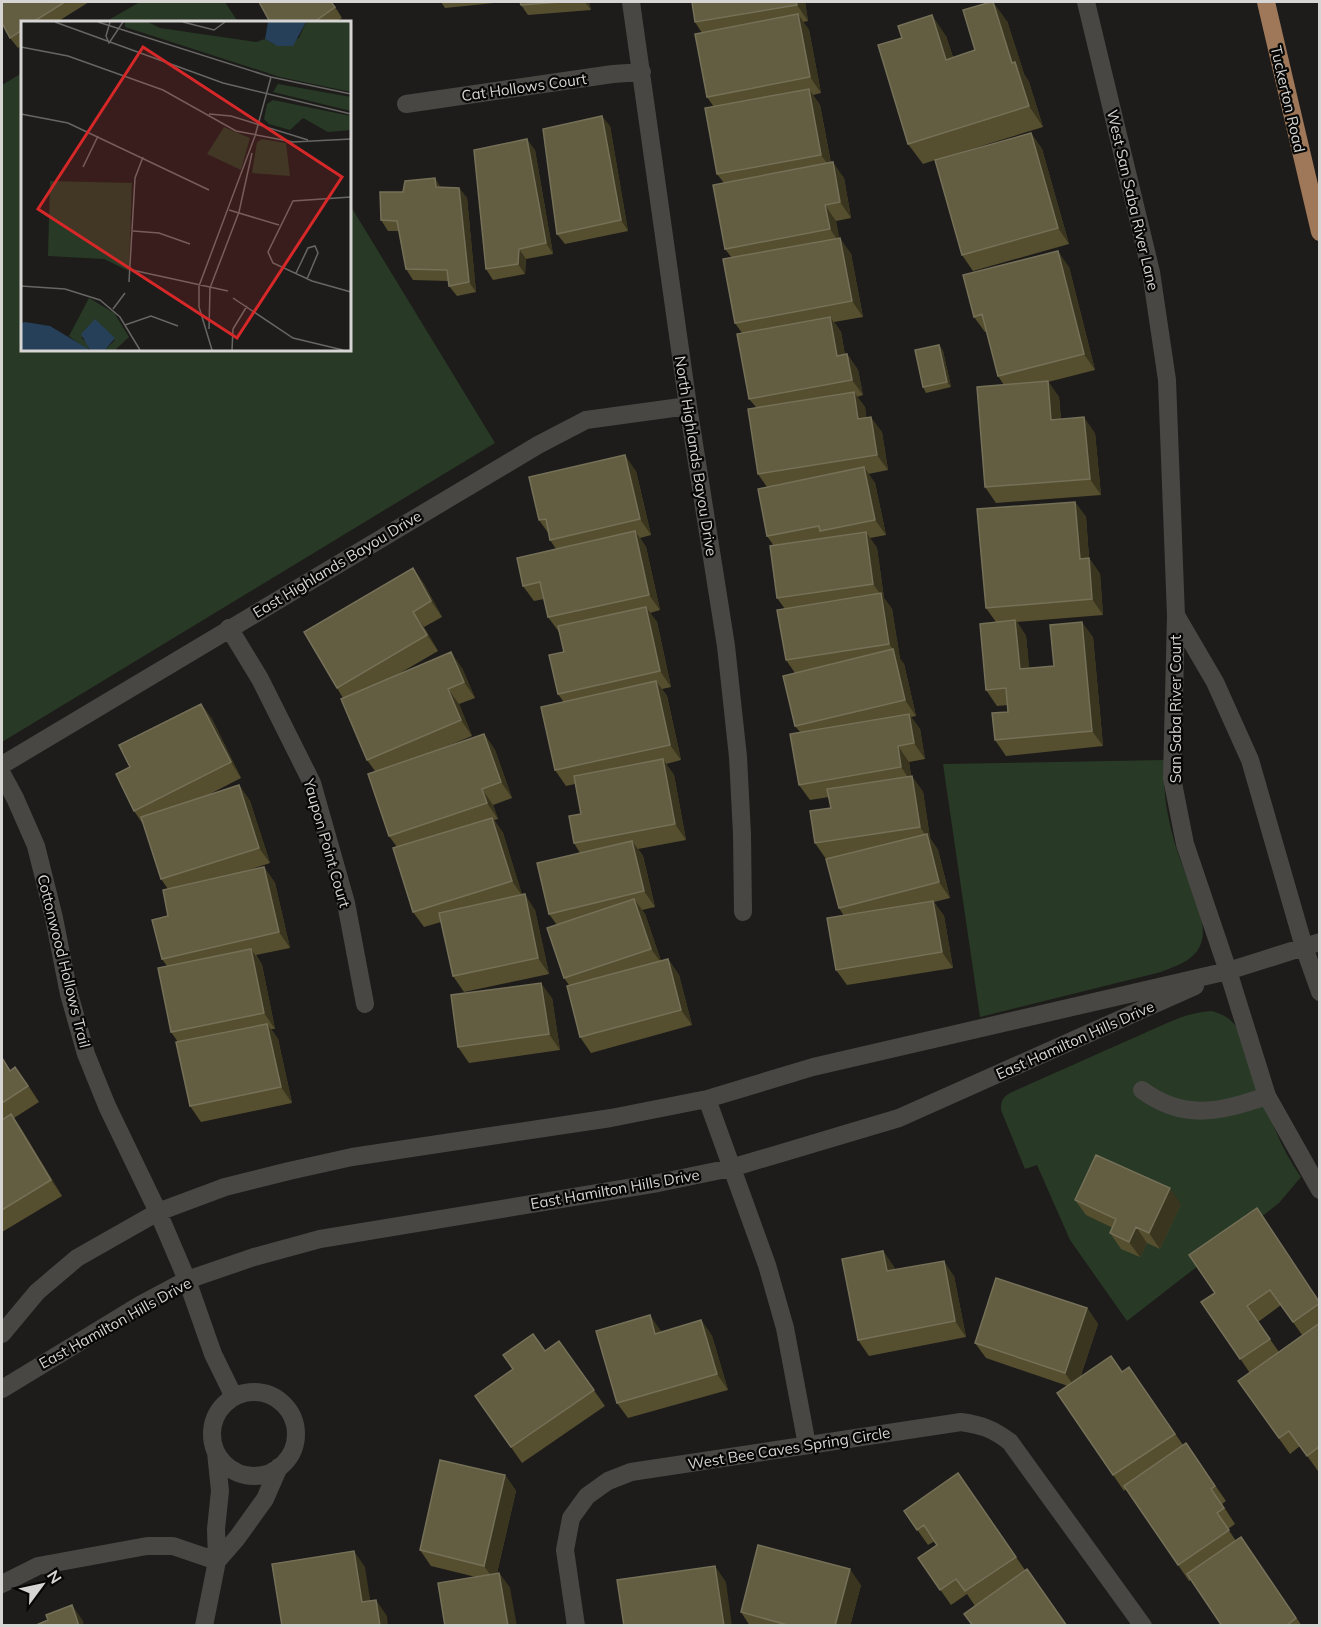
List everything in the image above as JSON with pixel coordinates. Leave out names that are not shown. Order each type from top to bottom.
[{"type":"main road","name":"Tuckerton Road","points":[[1266,2],[1320,232]]},
{"type":"street","name":"North Highlands Bayou Drive","points":[[632,2],[688,406],[726,646],[738,757],[743,912]]},
{"type":"street","name":"West San Saba River Lane","points":[[1086,2],[1151,272],[1167,380],[1176,616]]},
{"type":"street","name":"Cat Hollows Court","points":[[406,104],[613,74],[642,72]]},
{"type":"street","name":"East Highlands Bayou Drive","points":[[2,765],[538,445],[586,420],[688,406]]},
{"type":"street","name":"San Saba River Court","points":[[1176,616],[1215,682],[1250,760],[1312,945],[1320,992]]},
{"type":"street","name":"San Saba River Court","points":[[1176,616],[1172,778],[1185,844],[1267,1096],[1320,1190]]},
{"type":"street","name":"Yaupon Point Court","points":[[229,628],[260,679],[312,783],[346,903],[365,1004]]},
{"type":"street","name":"Cottonwood Hollows Trail","points":[[2,774],[36,846],[54,918],[69,994],[86,1054],[107,1106],[158,1212],[187,1280],[213,1354],[234,1397]]},
{"type":"street","name":"East Hamilton Hills Drive","points":[[2,1334],[38,1292],[77,1258],[158,1212],[225,1187],[352,1157],[611,1118],[707,1099],[813,1066],[1228,971],[1312,945]]},
{"type":"street","name":"East Hamilton Hills Drive","points":[[2,1389],[141,1305],[187,1280],[254,1257],[320,1239],[658,1183],[731,1168],[899,1118],[1228,971]]},
{"type":"street","points":[[1142,1090],[1165,1104],[1180,1109],[1201,1111],[1224,1109],[1267,1096]]},
{"type":"street","points":[[707,1099],[767,1265],[785,1328],[807,1445]]},
{"type":"street","points":[[204,1626],[217,1562],[216,1529],[220,1491],[216,1452],[212,1438],[216,1416],[220,1409],[234,1397],[256,1391],[279,1400],[289,1411],[295,1424],[294,1447],[289,1457],[279,1467],[263,1475],[248,1475],[233,1470],[222,1461],[216,1452]]},
{"type":"street","name":"West Bee Caves Spring Circle","points":[[576,1626],[565,1550],[571,1518],[587,1496],[608,1481],[631,1472],[961,1422],[980,1425],[996,1431],[1010,1442],[1143,1626]]},
{"type":"street","points":[[217,1562],[265,1499],[279,1467]]},
{"type":"street","points":[[2,1584],[38,1566],[147,1546],[173,1545],[217,1562]]},
{"type":"green space","points":[[140,2],[225,2],[237,21],[107,21]]},
{"type":"green space","points":[[21,74],[21,351],[351,351],[351,207],[495,443],[2,742],[2,85]]},
{"type":"green space","points":[[1164,760],[1165,795],[1171,827],[1197,903],[1202,925],[1201,943],[1195,954],[1185,962],[1161,972],[980,1017],[943,764]]},
{"type":"green space","points":[[1212,1011],[1233,1022],[1238,1030],[1274,1126],[1301,1177],[1279,1203],[1127,1321],[1070,1240],[1037,1165],[1025,1169],[1001,1110],[1002,1102],[1010,1093],[1165,1024],[1193,1014]]},
{"type":"building","points":[[2,2],[65,2],[35,21],[21,21],[21,31],[10,38],[2,23]]},
{"type":"building","points":[[259,2],[331,2],[335,7],[315,21],[269,21]]},
{"type":"building","points":[[520,2],[560,2],[521,5]]},
{"type":"building","points":[[692,2],[796,2],[797,5],[695,22]]},
{"type":"building","points":[[993,2],[1012,63],[1015,62],[1029,106],[908,144],[878,45],[902,38],[898,26],[932,15],[946,60],[975,50],[963,10]]},
{"type":"building","points":[[798,14],[810,77],[707,97],[695,34]]},
{"type":"building","points":[[809,89],[821,155],[717,174],[705,108]]},
{"type":"building","points":[[602,116],[621,220],[557,234],[543,129]]},
{"type":"building","points":[[1031,133],[1058,228],[962,255],[935,160]]},
{"type":"building","points":[[527,139],[546,243],[519,249],[518,264],[486,269],[474,150]]},
{"type":"building","points":[[833,162],[840,202],[825,205],[830,229],[725,249],[713,185]]},
{"type":"building","points":[[435,178],[436,187],[459,188],[469,282],[449,286],[447,270],[406,269],[397,221],[381,220],[380,192],[403,192],[405,181]]},
{"type":"building","points":[[840,238],[852,301],[735,323],[723,259]]},
{"type":"building","points":[[1058,251],[1084,354],[998,376],[982,314],[974,317],[963,275]]},
{"type":"building","points":[[830,317],[837,356],[847,354],[852,380],[749,399],[737,334]]},
{"type":"building","points":[[939,345],[947,382],[923,387],[915,350]]},
{"type":"building","points":[[1048,381],[1051,420],[1084,417],[1090,479],[985,487],[977,387]]},
{"type":"building","points":[[854,392],[858,419],[871,417],[877,455],[758,474],[748,409]]},
{"type":"building","points":[[625,455],[640,519],[550,540],[546,519],[539,520],[529,477]]},
{"type":"building","points":[[864,467],[875,520],[820,531],[819,526],[767,536],[758,489]]},
{"type":"building","points":[[1075,502],[1080,559],[1089,558],[1092,599],[986,608],[977,509]]},
{"type":"building","points":[[635,531],[649,595],[548,617],[540,582],[523,586],[517,558]]},
{"type":"building","points":[[866,532],[873,584],[777,598],[770,546]]},
{"type":"building","points":[[413,568],[431,601],[413,612],[427,635],[337,688],[304,632]]},
{"type":"building","points":[[881,593],[889,644],[786,660],[777,610]]},
{"type":"building","points":[[646,607],[660,671],[558,694],[549,655],[564,652],[558,626]]},
{"type":"building","points":[[1015,620],[1020,669],[1054,666],[1050,625],[1082,622],[1092,731],[995,740],[992,713],[1008,712],[1006,688],[986,690],[980,624]]},
{"type":"building","points":[[893,649],[905,700],[795,726],[783,676]]},
{"type":"building","points":[[451,652],[464,682],[448,689],[461,720],[367,760],[341,699]]},
{"type":"building","points":[[656,681],[670,745],[555,770],[541,707]]},
{"type":"building","points":[[201,704],[231,762],[134,811],[116,774],[130,767],[119,745]]},
{"type":"building","points":[[909,714],[914,743],[898,746],[901,767],[799,785],[790,734]]},
{"type":"building","points":[[484,734],[501,782],[482,789],[487,803],[389,836],[368,774]]},
{"type":"building","points":[[663,759],[675,824],[574,843],[569,816],[581,814],[574,776]]},
{"type":"building","points":[[912,776],[920,827],[815,843],[810,811],[831,808],[827,789]]},
{"type":"building","points":[[239,785],[259,848],[161,879],[141,817]]},
{"type":"building","points":[[492,818],[512,881],[413,912],[393,848]]},
{"type":"building","points":[[927,834],[939,882],[839,908],[826,859]]},
{"type":"building","points":[[632,841],[644,891],[549,914],[537,863]]},
{"type":"building","points":[[264,867],[279,932],[162,959],[152,920],[168,916],[163,890]]},
{"type":"building","points":[[525,894],[538,958],[453,976],[439,913]]},
{"type":"building","points":[[634,899],[651,949],[564,978],[547,928]]},
{"type":"building","points":[[933,901],[942,952],[836,970],[827,918]]},
{"type":"building","points":[[251,949],[264,1013],[171,1032],[158,968]]},
{"type":"building","points":[[668,959],[681,1010],[580,1037],[567,986]]},
{"type":"building","points":[[541,983],[549,1034],[458,1047],[451,995]]},
{"type":"building","points":[[267,1024],[281,1087],[190,1106],[176,1042]]},
{"type":"building","points":[[2,1058],[10,1071],[15,1067],[28,1086],[2,1103]]},
{"type":"building","points":[[11,1114],[51,1180],[2,1210],[2,1120]]},
{"type":"building","points":[[1096,1155],[1170,1188],[1149,1233],[1136,1227],[1129,1242],[1110,1233],[1116,1219],[1075,1200]]},
{"type":"building","points":[[1257,1208],[1320,1303],[1293,1322],[1270,1290],[1247,1306],[1270,1339],[1240,1359],[1201,1302],[1215,1293],[1189,1255]]},
{"type":"building","points":[[883,1251],[887,1271],[944,1261],[955,1321],[858,1340],[842,1259]]},
{"type":"building","points":[[996,1278],[1087,1308],[1065,1373],[975,1343]]},
{"type":"building","points":[[650,1315],[655,1334],[701,1320],[717,1374],[617,1403],[596,1331]]},
{"type":"building","points":[[1320,1323],[1320,1446],[1307,1456],[1289,1431],[1279,1438],[1238,1381]]},
{"type":"building","points":[[533,1334],[545,1351],[559,1341],[594,1390],[511,1447],[475,1396],[513,1369],[503,1355]]},
{"type":"building","points":[[1111,1356],[1122,1372],[1129,1367],[1175,1434],[1113,1475],[1057,1393]]},
{"type":"building","points":[[1186,1443],[1215,1486],[1211,1489],[1224,1508],[1217,1513],[1229,1530],[1178,1565],[1124,1486]]},
{"type":"building","points":[[440,1460],[505,1475],[484,1566],[420,1550]]},
{"type":"building","points":[[958,1473],[1016,1557],[965,1591],[956,1579],[940,1590],[918,1558],[937,1545],[924,1525],[917,1530],[904,1511]]},
{"type":"building","points":[[1241,1537],[1296,1618],[1286,1626],[1222,1626],[1187,1574]]},
{"type":"building","points":[[758,1545],[850,1569],[835,1626],[791,1626],[741,1612]]},
{"type":"building","points":[[354,1551],[362,1602],[376,1600],[380,1626],[282,1626],[272,1564]]},
{"type":"building","points":[[715,1566],[724,1626],[624,1626],[617,1580]]},
{"type":"building","points":[[1027,1569],[1067,1626],[973,1626],[964,1614]]},
{"type":"building","points":[[499,1573],[508,1626],[445,1626],[438,1583]]},
{"type":"building","points":[[72,1605],[79,1626],[34,1626],[48,1620],[46,1615]]}]
